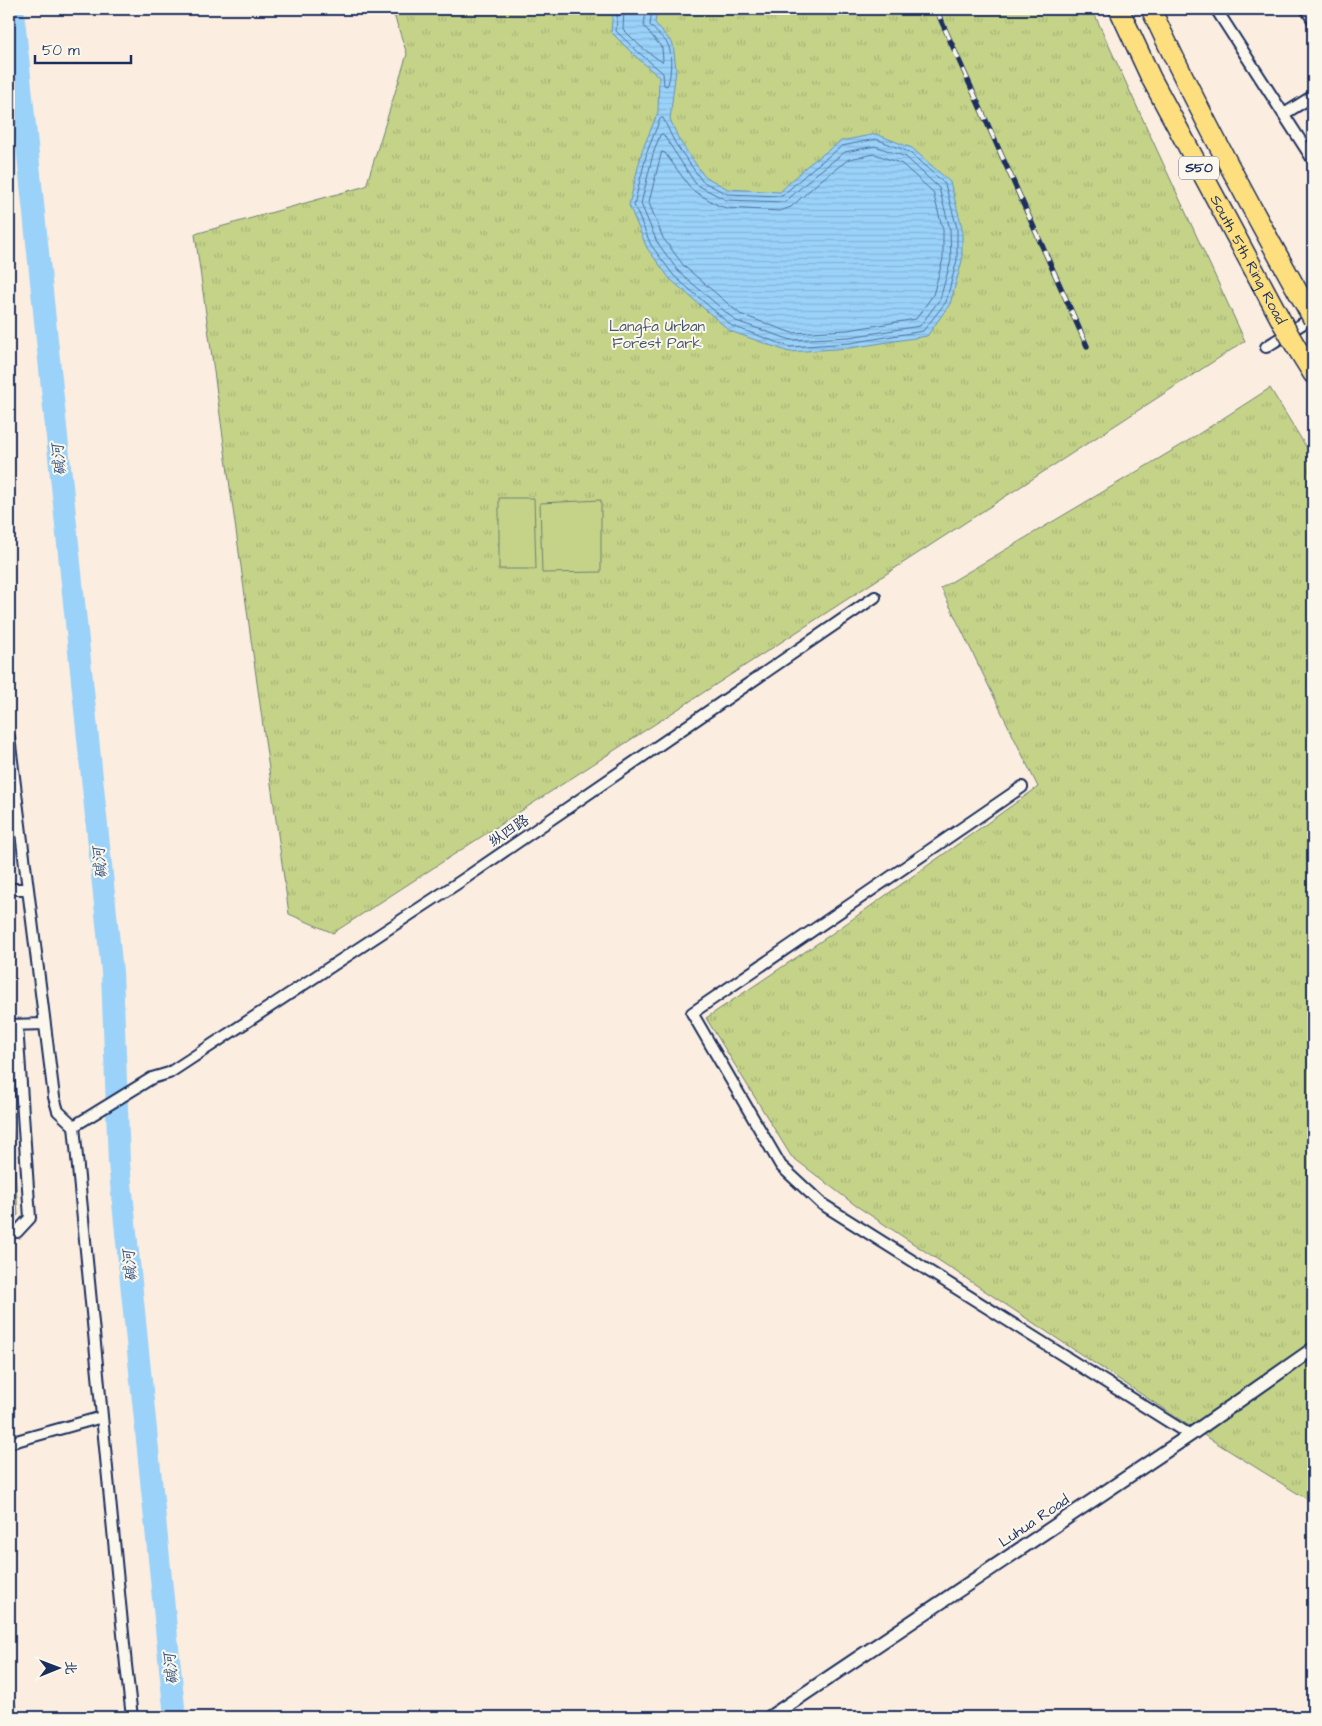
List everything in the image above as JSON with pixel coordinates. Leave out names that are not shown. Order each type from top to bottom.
[{"type":"highway","name":"South 5th Ring Road","points":[[1120,9],[1151,78],[1283,324],[1313,374]]},
{"type":"highway","name":"South 5th Ring Road","points":[[1151,9],[1176,63],[1239,186],[1311,315]]},
{"type":"street","points":[[1216,9],[1313,160]]},
{"type":"street","points":[[1306,9],[1313,20]]},
{"type":"street","points":[[1284,114],[1313,96]]},
{"type":"street","points":[[1266,347],[1311,315]]},
{"type":"street","name":"纵四路","points":[[74,1126],[152,1078],[169,1073],[461,882],[875,597]]},
{"type":"street","points":[[9,737],[56,1104],[58,1111],[74,1126],[132,1717]]},
{"type":"street","points":[[1022,787],[692,1013],[781,1166],[822,1204],[1190,1436]]},
{"type":"street","points":[[9,889],[28,889]]},
{"type":"street","points":[[9,1232],[17,1232],[30,1218],[13,1025],[45,1024]]},
{"type":"street","name":"Luhua Road","points":[[770,1717],[1190,1436],[1313,1349]]},
{"type":"street","points":[[9,1443],[102,1417]]},
{"type":"street","points":[[9,1706],[10,1717]]},
{"type":"green space","name":"Langfa Urban Forest Park","points":[[392,9],[1092,9],[1245,341],[333,933],[289,914],[195,234],[366,186],[407,54]]},
{"type":"green space","points":[[1270,388],[1313,458],[1313,1503],[1191,1427],[855,1205],[791,1156],[706,1018],[830,935],[1038,787],[941,588],[1180,446]]},
{"type":"green space","points":[[499,498],[534,498],[536,569],[499,569]]},
{"type":"green space","points":[[601,500],[601,572],[542,573],[540,503]]},
{"type":"green space","points":[[9,1074],[18,1215],[13,1220],[9,1220]]},
{"type":"water","points":[[613,9],[657,9],[655,23],[673,44],[676,69],[670,119],[679,140],[704,176],[728,189],[780,192],[808,165],[841,141],[876,134],[912,148],[950,182],[962,227],[962,261],[950,304],[927,336],[850,348],[789,352],[730,331],[670,279],[647,248],[629,205],[642,151],[658,112],[659,77],[611,32]]},
{"type":"waterway","name":"碱河","points":[[13,9],[112,972],[119,1163],[175,1717]]},
{"type":"railway","points":[[936,9],[1087,346]]}]
